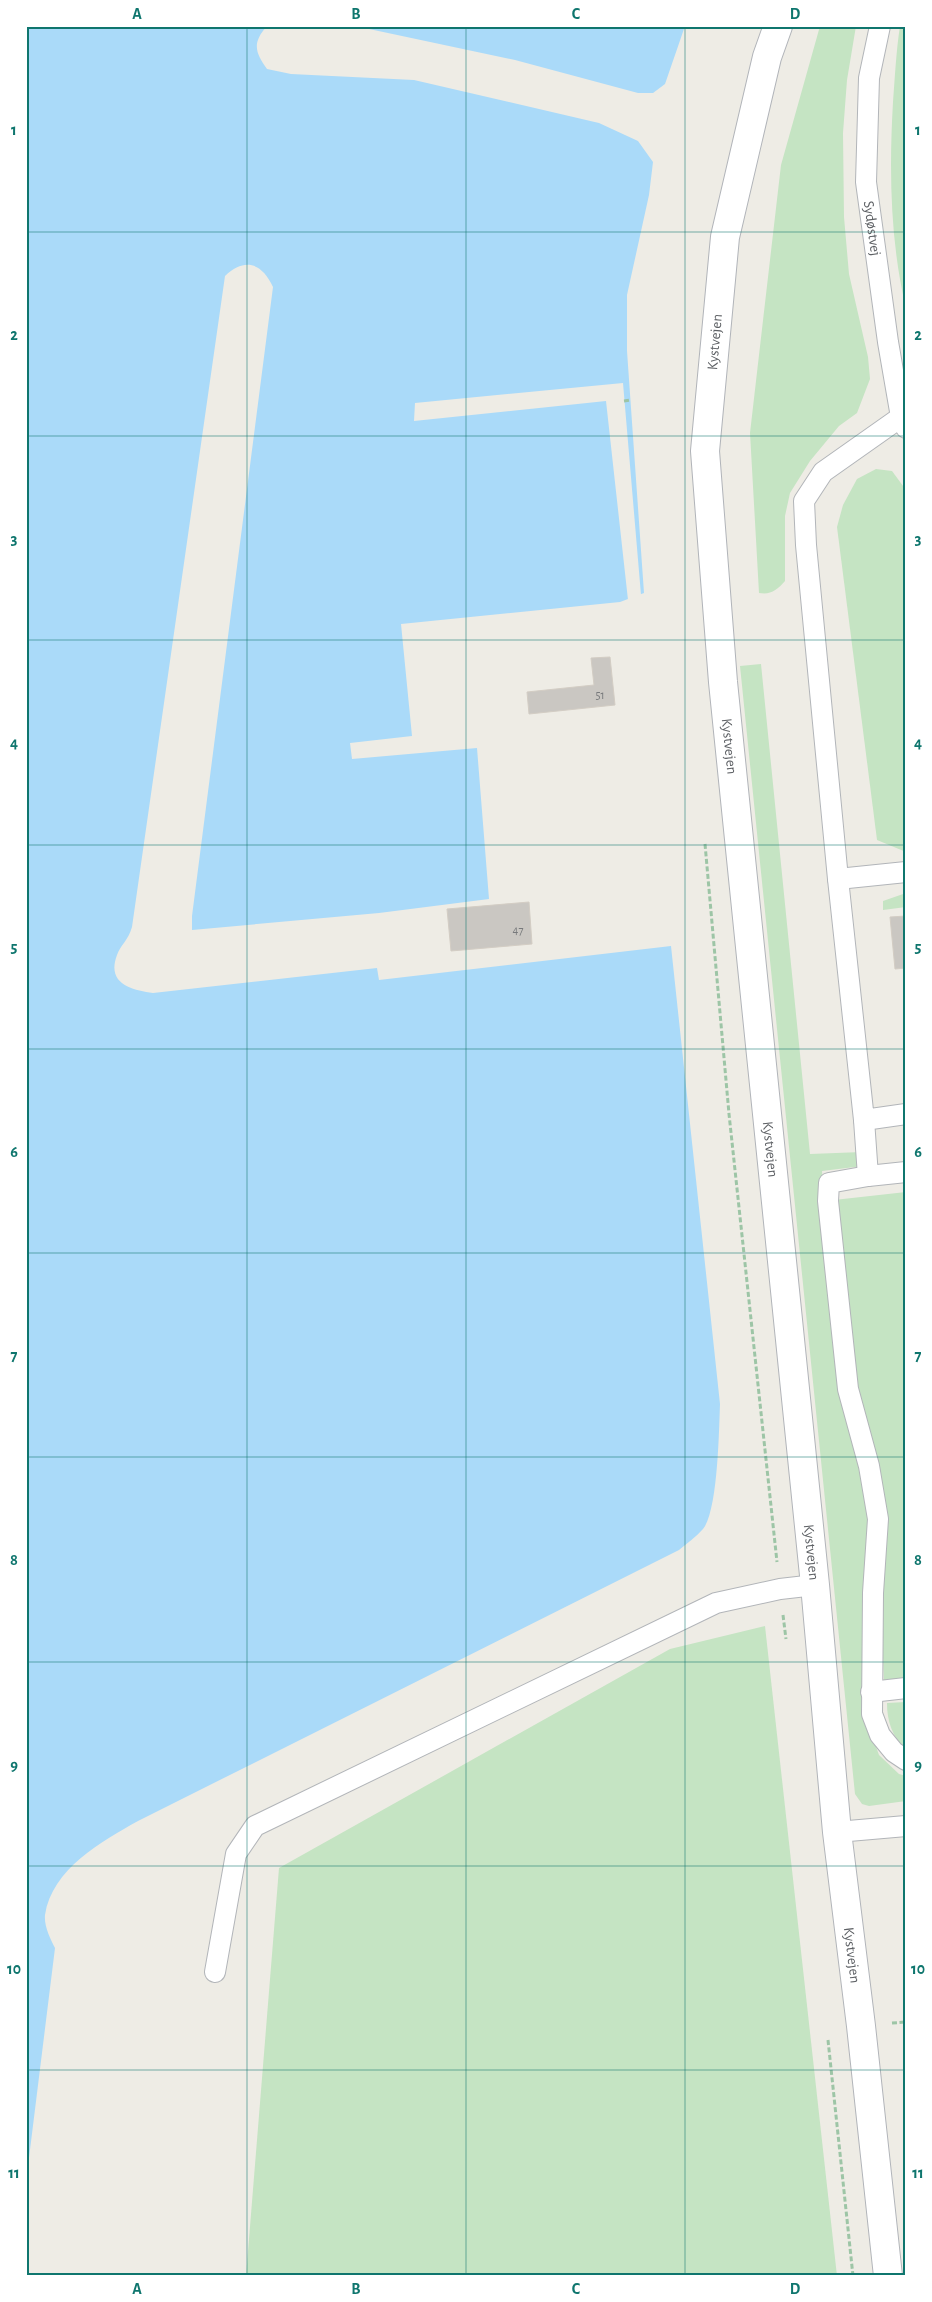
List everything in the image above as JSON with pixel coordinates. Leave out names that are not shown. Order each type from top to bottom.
[{"type":"street","name":"Kystvejen","points":[[778,26],[767,57],[725,237],[705,451],[723,682],[815,1585],[837,1832],[859,2008],[888,2276]]},
{"type":"lane","name":"Sydøstvej","points":[[880,26],[869,78],[866,182],[888,342],[903,423]]},
{"type":"lane","points":[[868,1176],[806,545],[804,501],[823,472],[903,423]]},
{"type":"lane","points":[[838,879],[906,872]]},
{"type":"lane","points":[[864,1120],[906,1114]]},
{"type":"lane","points":[[906,1172],[829,1183],[828,1201],[848,1389],[869,1466],[878,1519],[873,1593],[872,1714],[880,1735],[894,1752],[906,1760]]},
{"type":"lane","points":[[215,1972],[236,1854],[255,1826],[716,1603],[780,1589],[815,1585]]},
{"type":"lane","points":[[871,1692],[906,1688]]},
{"type":"lane","points":[[837,1832],[906,1826]]},
{"type":"path","points":[[624,401],[630,400]]},
{"type":"path","points":[[828,2039],[854,2276]]},
{"type":"green space","points":[[820,26],[856,26],[847,80],[843,133],[844,217],[849,274],[868,357],[870,379],[857,413],[839,426],[810,461],[790,493],[785,516],[785,581],[774,591],[759,593],[750,433],[781,165]]},
{"type":"green space","points":[[900,26],[906,26],[906,308],[897,258],[891,180],[893,102]]},
{"type":"green space","points":[[876,469],[892,471],[906,490],[906,852],[877,840],[837,527],[843,505],[857,479]]},
{"type":"green space","points":[[761,664],[810,1154],[862,1152],[863,1166],[822,1171],[832,1309],[874,1515],[867,1598],[862,1628],[870,1730],[879,1755],[899,1774],[906,1776],[906,1801],[869,1806],[862,1804],[855,1794],[740,666]]},
{"type":"green space","points":[[906,893],[906,907],[883,910],[883,901]]},
{"type":"green space","points":[[906,1192],[906,1680],[884,1681],[881,1610],[888,1517],[876,1460],[855,1384],[834,1200]]},
{"type":"green space","points":[[765,1626],[837,2276],[246,2276],[279,1868],[670,1649]]},
{"type":"green space","points":[[906,1702],[906,1749],[897,1739],[891,1728],[887,1703]]},
{"type":"water","points":[[26,26],[267,26],[259,38],[257,48],[260,58],[267,69],[291,74],[414,80],[599,123],[638,141],[653,162],[649,195],[627,295],[627,351],[644,593],[620,602],[401,624],[412,736],[350,743],[352,759],[477,748],[489,899],[379,913],[192,930],[192,916],[273,287],[264,272],[252,265],[239,266],[225,276],[132,927],[129,936],[117,955],[115,973],[123,984],[137,990],[153,993],[377,968],[379,980],[671,946],[720,1404],[717,1469],[712,1505],[703,1529],[679,1550],[138,1821],[95,1847],[68,1870],[57,1884],[45,1915],[46,1928],[55,1948],[26,2182]]},
{"type":"water","points":[[355,26],[685,26],[665,84],[653,93],[638,93],[515,60]]},
{"type":"pier","points":[[623,383],[641,595],[628,600],[606,401],[414,421],[415,403]]},
{"type":"building","points":[[610,657],[615,705],[529,714],[527,692],[594,685],[591,658]]},
{"type":"building","points":[[529,902],[532,944],[451,951],[447,909]]},
{"type":"building","points":[[906,916],[906,968],[895,969],[890,917]]}]
